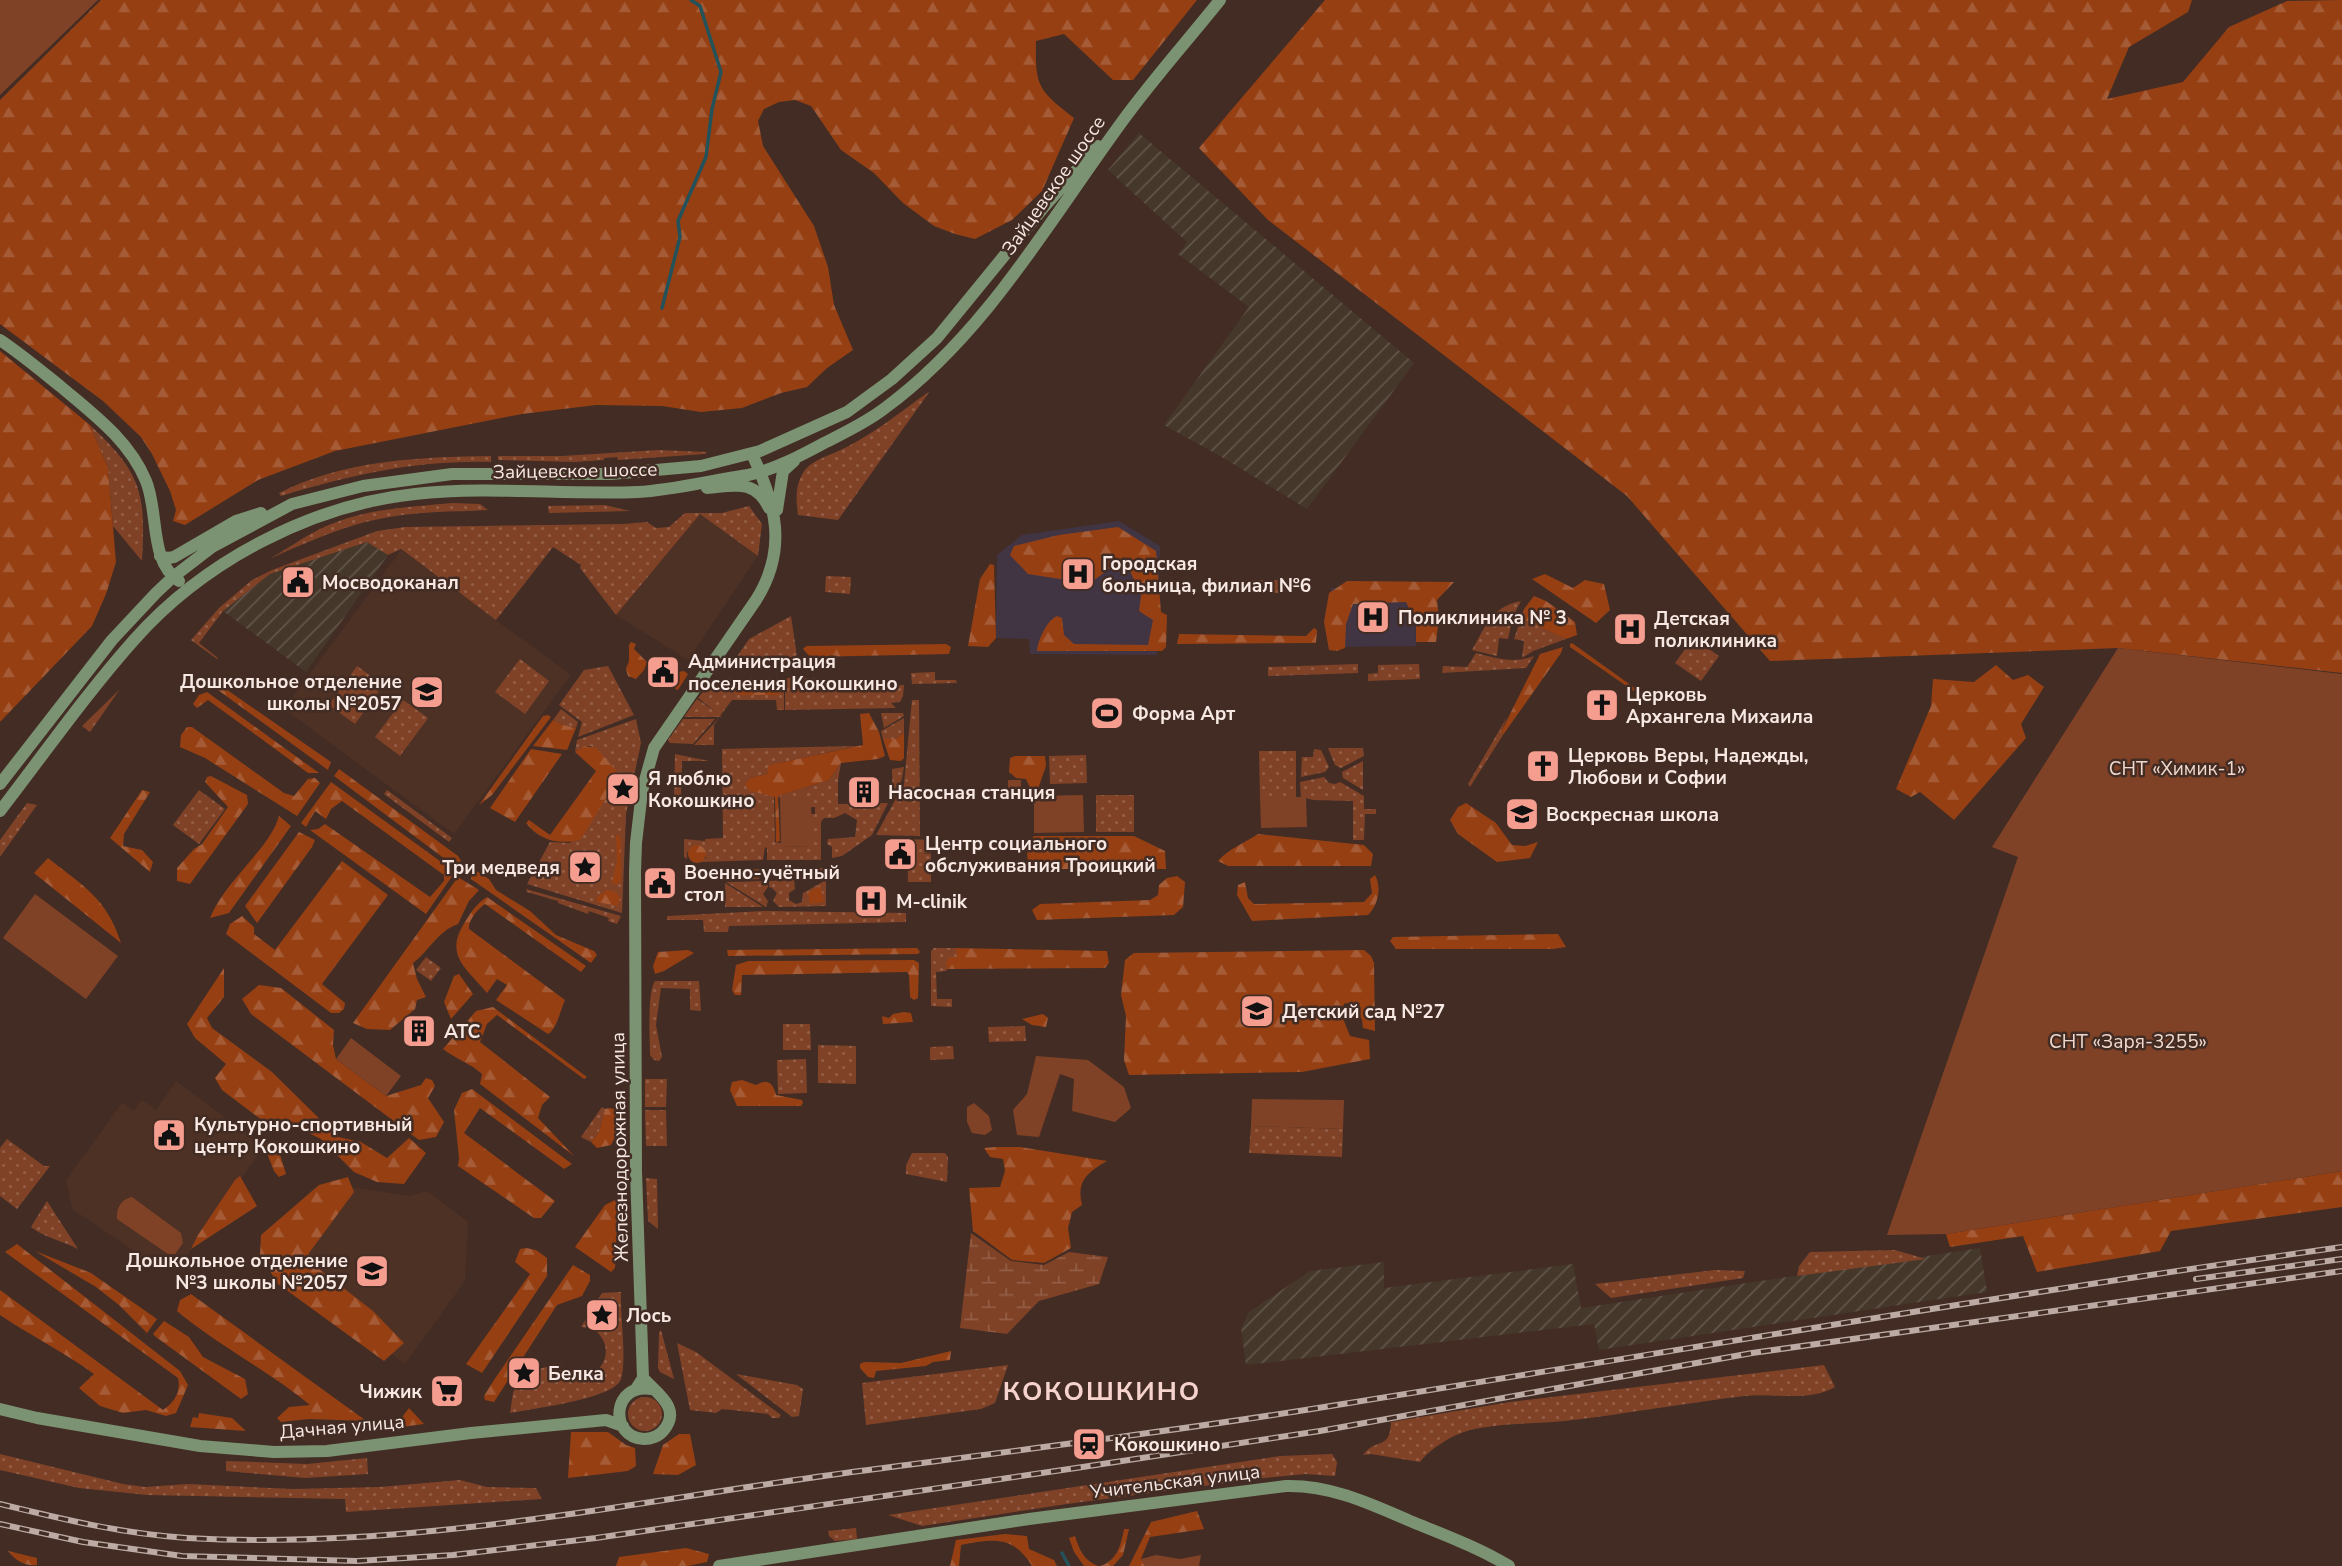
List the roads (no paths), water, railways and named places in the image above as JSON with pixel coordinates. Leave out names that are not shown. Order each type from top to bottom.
[{"type":"street","points":[[1123,121],[1220,0]]},
{"type":"street","name":"Зайцевское шоссе","points":[[0,784],[112,640],[143,605],[173,577],[225,539],[292,504],[363,486],[452,474],[633,474],[701,466],[752,454],[836,418],[875,393],[937,338],[1044,207],[1123,121]]},
{"type":"street","name":"Зайцевское шоссе","points":[[0,811],[135,638],[155,618],[208,574],[300,523],[334,510],[383,498],[453,492],[641,492],[761,472],[865,422],[941,359],[996,296],[1045,233],[1123,121]]},
{"type":"street","points":[[0,340],[89,410],[137,462],[151,494],[160,556],[173,577],[188,583],[208,574]]},
{"type":"street","points":[[761,472],[780,450],[836,418]]},
{"type":"street","points":[[775,521],[783,471],[787,465],[807,452]]},
{"type":"street","points":[[752,454],[771,500],[775,521]]},
{"type":"street","points":[[641,492],[747,486],[764,498],[775,521]]},
{"type":"street","points":[[160,556],[174,557],[236,522],[292,504]]},
{"type":"street","name":"Железнодорожная улица","points":[[640,1384],[636,1172],[636,912],[637,830],[642,791],[655,745],[765,585],[776,545],[775,521]]},
{"type":"street","points":[[135,638],[167,597],[173,577]]},
{"type":"street","points":[[640,1384],[665,1398],[670,1413],[666,1429],[645,1439],[630,1434],[623,1426],[620,1409],[624,1398],[640,1384]]},
{"type":"street","name":"Дачная улица","points":[[0,1409],[37,1418],[200,1446],[274,1452],[327,1451],[606,1420],[623,1426]]},
{"type":"street","points":[[606,1420],[620,1409]]},
{"type":"street","name":"Учительская улица","points":[[719,1566],[1060,1514],[1305,1486],[1348,1495],[1475,1547],[1509,1566]]},
{"type":"waterway","points":[[662,308],[680,237],[678,221],[706,157],[712,109],[721,72],[700,6],[691,0]]},
{"type":"waterway","points":[[1062,1553],[1069,1566]]},
{"type":"railway","points":[[0,1504],[116,1529],[187,1538],[272,1540],[441,1530],[1223,1422],[1967,1303],[2342,1247]]},
{"type":"railway","points":[[2196,1279],[2342,1259]]},
{"type":"railway","points":[[0,1524],[83,1542],[182,1556],[357,1561],[453,1555],[596,1538],[1320,1431],[1752,1353],[2342,1271]]},
{"type":"place","name":"Городская больница, филиал №6","points":[[1078,574]]},
{"type":"place","name":"Мосводоканал","points":[[298,582]]},
{"type":"place","name":"Поликлиника № 3","points":[[1373,617]]},
{"type":"place","name":"Детская поликлиника","points":[[1630,629]]},
{"type":"place","name":"Администрация поселения Кокошкино","points":[[663,672]]},
{"type":"place","name":"Дошкольное отделение школы №2057","points":[[427,692]]},
{"type":"place","name":"Церковь Архангела Михаила","points":[[1602,705]]},
{"type":"place","name":"Форма Арт","points":[[1107,713]]},
{"type":"place","name":"Церковь Веры, Надежды, Любови и Софии","points":[[1543,766]]},
{"type":"place","name":"Я люблю Кокошкино","points":[[623,789]]},
{"type":"place","name":"Насосная станция","points":[[864,792]]},
{"type":"place","name":"Воскресная школа","points":[[1522,814]]},
{"type":"place","name":"Центр социального обслуживания Троицкий","points":[[900,854]]},
{"type":"place","name":"Три медведя","points":[[585,867]]},
{"type":"place","name":"Военно-учётный стол","points":[[660,883]]},
{"type":"place","name":"M-clinik","points":[[871,901]]},
{"type":"place","name":"Детский сад №27","points":[[1257,1011]]},
{"type":"place","name":"АТС","points":[[419,1031]]},
{"type":"place","name":"Культурно-спортивный центр Кокошкино","points":[[169,1135]]},
{"type":"place","name":"Дошкольное отделение №3 школы №2057","points":[[372,1271]]},
{"type":"place","name":"Лось","points":[[602,1315]]},
{"type":"place","name":"Белка","points":[[524,1373]]},
{"type":"place","name":"Чижик","points":[[447,1391]]},
{"type":"place","name":"Кокошкино","points":[[1089,1444]]},
{"type":"district","name":"КОКОШКИНО","points":[[1102,1391]]},
{"type":"park label","name":"СНТ «Химик-1»","points":[[2177,768]]},
{"type":"park label","name":"СНТ «Заря-3255»","points":[[2128,1041]]}]
